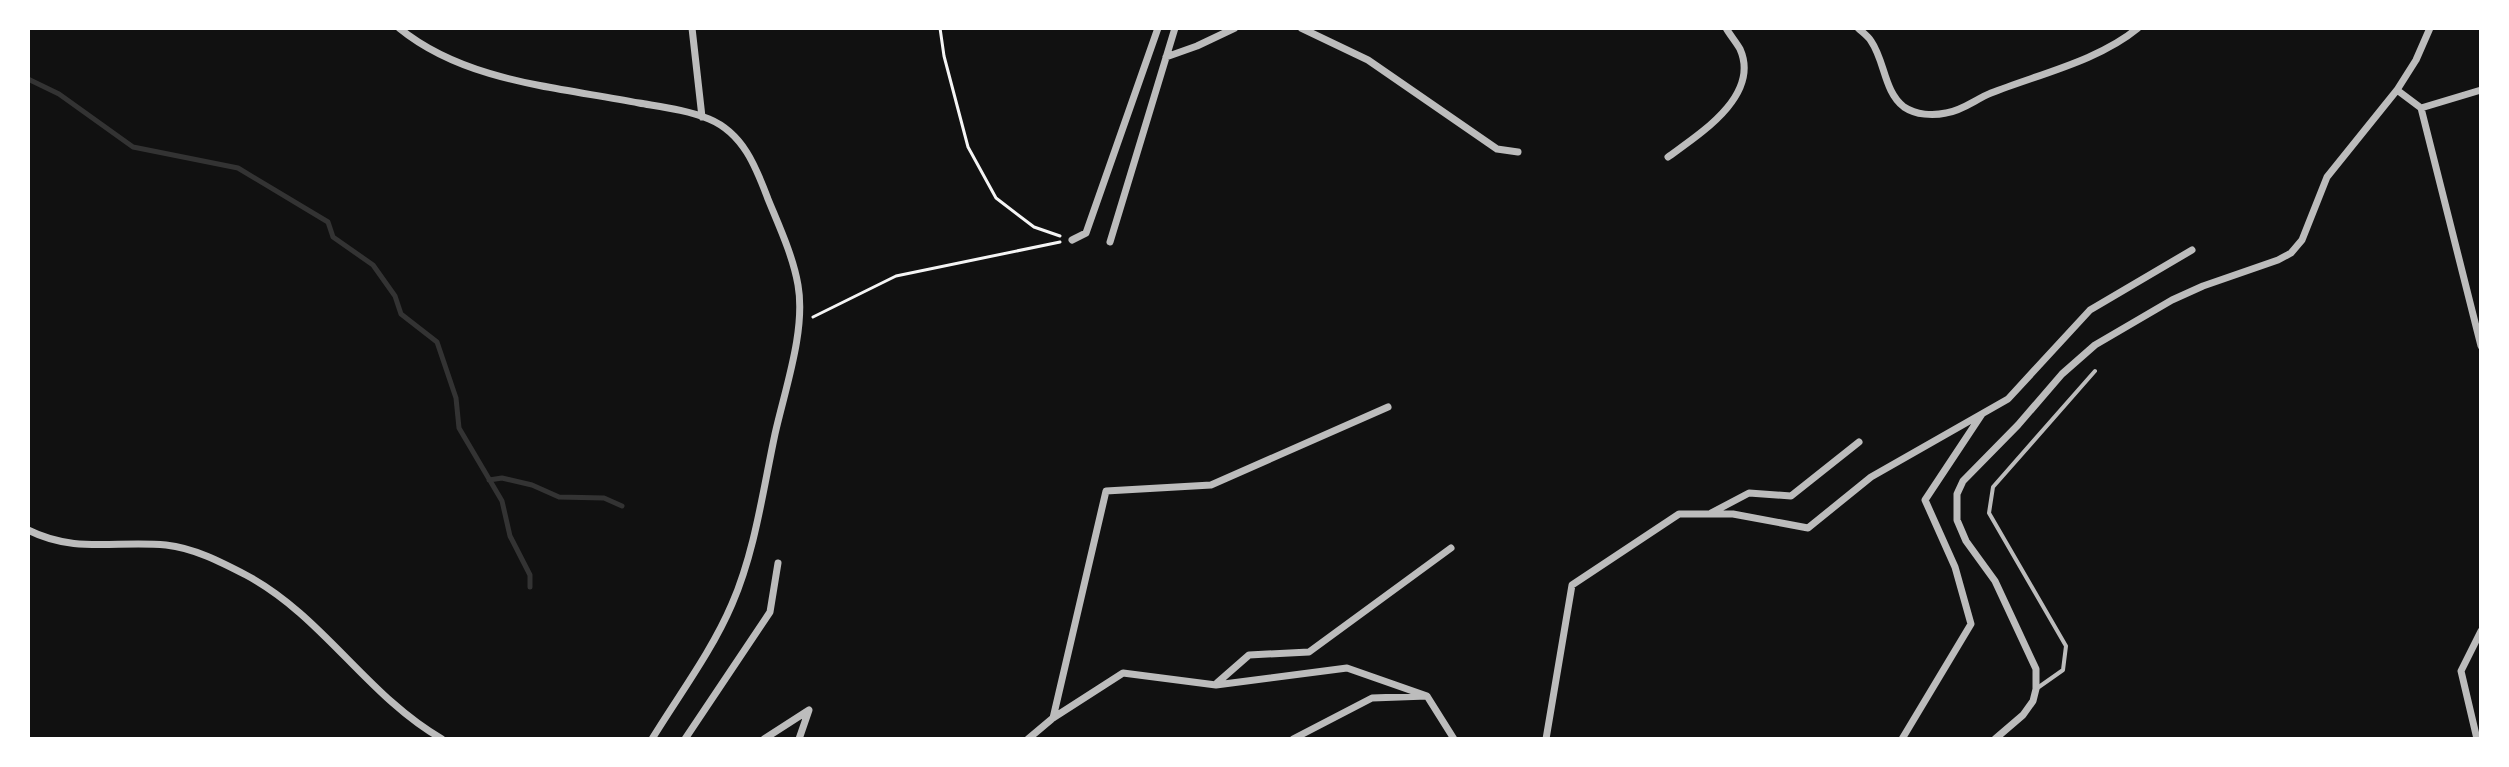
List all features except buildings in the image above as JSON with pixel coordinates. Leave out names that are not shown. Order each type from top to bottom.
[{"type":"street","points":[[399,28],[428,49],[455,63],[702,117],[726,127],[740,141],[756,169],[798,284],[799,324],[752,540],[733,603],[652,739]]},
{"type":"street","points":[[692,28],[702,117]]},
{"type":"street","points":[[1072,240],[1086,233],[1158,28]]},
{"type":"street","points":[[1110,242],[1175,28]]},
{"type":"street","points":[[1166,57],[1235,28]]},
{"type":"street","points":[[1301,28],[1368,60],[1497,149],[1518,152]]},
{"type":"street","points":[[1668,157],[1716,122],[1730,106],[1742,76],[1743,63],[1741,51],[1726,28]]},
{"type":"street","points":[[1858,28],[1871,40],[1892,93],[1901,105],[1921,114],[1949,113],[2114,45],[2138,28]]},
{"type":"street","points":[[1995,739],[2023,715],[2033,701],[2036,669],[1995,581],[1966,541],[1957,520],[1957,494],[1963,481],[2062,374],[2095,345],[2172,300],[2291,253],[2302,240],[2327,177],[2397,90],[2416,60],[2430,28]]},
{"type":"street","points":[[2397,90],[2421,108],[2481,346]]},
{"type":"street","points":[[2421,108],[2481,90]]},
{"type":"street","points":[[1546,739],[1572,585],[1679,514],[1733,514],[1808,528],[1871,477],[2008,399],[2090,310],[2192,250]]},
{"type":"street","points":[[1053,718],[1106,491],[1211,485],[1388,407]]},
{"type":"street","points":[[1902,739],[1971,624],[1955,567],[1925,500],[1983,412]]},
{"type":"street","points":[[1709,514],[1749,493],[1791,496],[1859,442]]},
{"type":"street","points":[[28,530],[68,544],[166,545],[192,550],[247,576],[285,601],[338,648],[376,690],[424,729],[442,739]]},
{"type":"street","points":[[1216,685],[1249,655],[1309,652],[1451,548]]},
{"type":"street","points":[[685,739],[770,612],[778,563]]},
{"type":"street","points":[[2477,739],[2461,671],[2481,631]]},
{"type":"street","points":[[1028,739],[1053,718],[1123,673],[1216,685],[1347,668],[1427,696],[1454,739]]},
{"type":"street","points":[[1293,739],[1372,698],[1427,696]]},
{"type":"street","points":[[764,739],[809,710],[799,739]]},
{"type":"lane","points":[[2036,689],[2063,670],[2066,646],[1989,513],[1993,487],[2095,371]]},
{"type":"path","points":[[940,28],[944,56],[968,147],[996,198],[1034,227],[1072,240]]},
{"type":"path","points":[[799,324],[896,276],[1072,240]]},
{"type":"waterway","points":[[28,79],[59,94],[133,147],[238,168],[328,222],[333,237],[373,265],[395,296],[401,314],[437,342],[456,398],[459,428],[502,501],[510,536],[530,575],[530,587]]},
{"type":"waterway","points":[[489,480],[502,478],[532,485],[559,497],[604,498],[622,506]]}]
